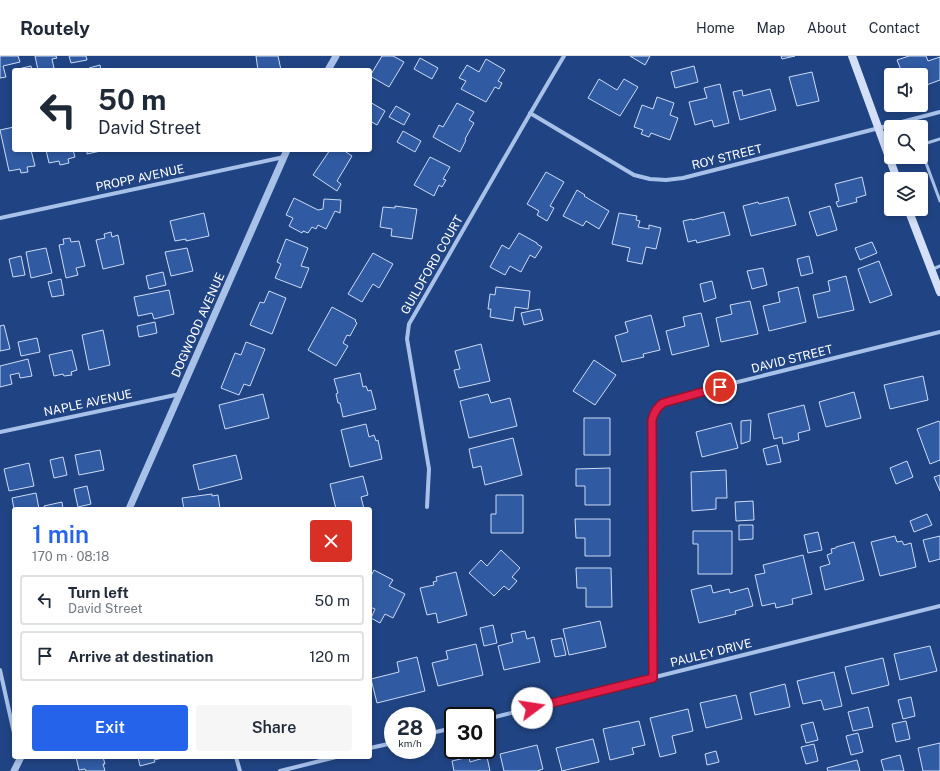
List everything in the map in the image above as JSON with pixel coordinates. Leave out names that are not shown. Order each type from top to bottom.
[{"type":"main road","points":[[852,56],[895,172]]},
{"type":"main road","points":[[911,216],[940,292]]},
{"type":"street","points":[[329,68],[336,56]]},
{"type":"street","name":"GUILDFORD COURT","points":[[427,507],[429,468],[407,339],[409,324],[564,56]]},
{"type":"street","name":"ROY STREET","points":[[530,113],[634,175],[650,179],[666,180],[683,178],[940,112]]},
{"type":"street","name":"PROPP AVENUE","points":[[0,218],[286,153]]},
{"type":"street","name":"DOGWOOD AVENUE","points":[[130,507],[286,153]]},
{"type":"street","name":"DAVID STREET","points":[[653,678],[652,420],[653,414],[658,406],[668,401],[705,390],[940,332]]},
{"type":"street","name":"NAPLE AVENUE","points":[[0,432],[180,394]]},
{"type":"street","name":"PAULEY DRIVE","points":[[496,717],[940,606]]},
{"type":"street","points":[[0,670],[12,724]]},
{"type":"street","points":[[372,748],[384,745]]},
{"type":"street","points":[[14,771],[20,759]]},
{"type":"street","points":[[237,759],[240,771]]},
{"type":"street","points":[[280,771],[328,759]]},
{"type":"lane","points":[[940,139],[927,144],[922,148],[940,201]]},
{"type":"lane","points":[[931,269],[940,266]]},
{"type":"building","points":[[0,56],[18,56],[20,62],[3,66],[6,77],[0,78]]},
{"type":"building","points":[[35,56],[56,56],[57,58],[52,59],[54,68],[38,68]]},
{"type":"building","points":[[69,56],[86,56],[87,60],[71,63]]},
{"type":"building","points":[[256,56],[278,56],[281,68],[258,68]]},
{"type":"building","points":[[382,56],[393,56],[404,62],[389,87],[372,77],[372,73]]},
{"type":"building","points":[[630,56],[650,56],[645,65]]},
{"type":"building","points":[[781,56],[795,56],[782,59]]},
{"type":"building","points":[[909,56],[926,56],[928,61],[940,57],[940,80],[928,84],[928,68],[900,68],[897,60]]},
{"type":"building","points":[[420,58],[438,68],[432,79],[414,69]]},
{"type":"building","points":[[486,59],[505,70],[498,81],[502,83],[499,89],[495,87],[486,102],[461,89],[466,81],[459,78],[467,65],[479,72]]},
{"type":"building","points":[[100,65],[101,68],[89,68]]},
{"type":"building","points":[[694,66],[698,82],[675,88],[671,72]]},
{"type":"building","points":[[812,72],[819,101],[797,106],[789,77]]},
{"type":"building","points":[[599,79],[617,90],[624,79],[638,87],[620,116],[588,98]]},
{"type":"building","points":[[720,84],[729,123],[714,127],[712,120],[695,125],[689,102],[707,98],[704,88]]},
{"type":"building","points":[[770,89],[776,110],[740,120],[733,92],[742,90],[743,96]]},
{"type":"building","points":[[657,97],[674,103],[670,115],[678,118],[670,140],[651,133],[649,137],[641,134],[643,130],[634,127],[642,105],[653,109]]},
{"type":"building","points":[[372,103],[385,111],[377,125],[372,122]]},
{"type":"building","points":[[457,103],[474,112],[469,120],[474,123],[460,152],[433,137],[439,125],[443,127]]},
{"type":"building","points":[[396,106],[410,114],[404,125],[389,117]]},
{"type":"building","points":[[12,127],[12,152],[32,152],[35,166],[27,167],[28,172],[21,173],[20,169],[9,171],[0,130]]},
{"type":"building","points":[[403,131],[421,141],[415,152],[397,142]]},
{"type":"building","points":[[46,152],[74,152],[75,157],[68,159],[69,163],[60,165],[59,161],[49,163]]},
{"type":"building","points":[[329,152],[346,152],[352,156],[337,181],[341,184],[337,191],[313,175]]},
{"type":"building","points":[[430,157],[450,167],[443,179],[446,180],[442,187],[439,185],[434,196],[414,185]]},
{"type":"building","points":[[546,172],[564,182],[550,206],[554,208],[547,221],[537,215],[539,211],[527,204]]},
{"type":"building","points":[[862,177],[866,195],[856,198],[857,202],[838,207],[836,202],[839,201],[835,184]]},
{"type":"building","points":[[577,190],[609,211],[599,229],[586,221],[583,226],[563,216]]},
{"type":"building","points":[[788,197],[796,225],[751,236],[743,206]]},
{"type":"building","points":[[294,198],[318,210],[323,209],[324,199],[341,200],[340,213],[335,211],[326,229],[318,225],[316,229],[312,227],[308,233],[303,231],[302,233],[289,226],[293,218],[286,215]]},
{"type":"building","points":[[395,206],[417,209],[412,239],[391,236],[392,229],[380,227],[383,207],[395,208]]},
{"type":"building","points":[[830,206],[837,230],[817,236],[809,212]]},
{"type":"building","points":[[724,212],[730,235],[697,243],[696,240],[688,242],[683,221]]},
{"type":"building","points":[[204,213],[209,236],[186,241],[186,239],[175,241],[170,221]]},
{"type":"building","points":[[619,213],[637,216],[636,220],[640,221],[638,227],[649,229],[649,225],[661,228],[656,249],[646,247],[642,264],[627,261],[630,248],[612,244]]},
{"type":"building","points":[[111,232],[112,237],[118,235],[124,264],[103,269],[96,240],[105,238],[104,234]]},
{"type":"building","points":[[519,233],[542,247],[535,258],[530,255],[521,272],[510,266],[505,275],[490,267],[502,245],[509,249]]},
{"type":"building","points":[[70,238],[71,242],[79,241],[85,266],[76,268],[78,275],[66,278],[59,245],[64,244],[63,239]]},
{"type":"building","points":[[286,239],[308,248],[301,266],[309,268],[301,288],[275,278],[281,264],[277,262]]},
{"type":"building","points":[[872,242],[877,253],[860,260],[855,248]]},
{"type":"building","points":[[46,248],[52,273],[31,278],[26,252]]},
{"type":"building","points":[[187,248],[193,271],[171,276],[165,252]]},
{"type":"building","points":[[373,253],[393,264],[379,288],[373,284],[362,302],[348,294]]},
{"type":"building","points":[[21,256],[25,275],[13,277],[9,259]]},
{"type":"building","points":[[809,256],[813,273],[801,276],[797,259]]},
{"type":"building","points":[[879,261],[892,295],[870,303],[858,269]]},
{"type":"building","points":[[763,268],[767,285],[752,289],[747,271]]},
{"type":"building","points":[[163,272],[166,285],[149,289],[146,276]]},
{"type":"building","points":[[846,276],[854,310],[818,318],[813,295],[830,291],[828,281]]},
{"type":"building","points":[[61,279],[64,295],[52,297],[48,282]]},
{"type":"building","points":[[712,281],[716,298],[704,302],[700,284]]},
{"type":"building","points":[[496,287],[530,291],[528,309],[515,307],[513,321],[490,317],[491,309],[488,309],[490,294],[495,295]]},
{"type":"building","points":[[798,287],[806,322],[769,331],[763,306],[780,302],[778,292]]},
{"type":"building","points":[[169,290],[174,314],[154,319],[152,313],[138,316],[134,297]]},
{"type":"building","points":[[269,291],[286,298],[272,334],[250,325],[260,302],[264,303]]},
{"type":"building","points":[[750,301],[758,334],[721,342],[716,318],[732,314],[730,305]]},
{"type":"building","points":[[332,307],[356,320],[355,321],[357,323],[350,336],[347,335],[343,343],[348,346],[336,366],[308,350]]},
{"type":"building","points":[[540,309],[543,320],[524,325],[521,313]]},
{"type":"building","points":[[701,313],[709,346],[672,355],[666,331],[685,326],[683,317]]},
{"type":"building","points":[[651,315],[660,350],[643,354],[644,357],[622,362],[615,336],[628,332],[625,322]]},
{"type":"building","points":[[155,322],[157,333],[139,337],[137,326]]},
{"type":"building","points":[[4,325],[10,349],[0,351],[0,326]]},
{"type":"building","points":[[103,330],[110,365],[89,370],[82,335]]},
{"type":"building","points":[[37,338],[40,352],[21,356],[18,342]]},
{"type":"building","points":[[246,342],[265,349],[250,386],[244,384],[239,395],[221,388],[235,353],[241,355]]},
{"type":"building","points":[[481,344],[490,381],[459,388],[454,370],[460,369],[455,351]]},
{"type":"building","points":[[72,350],[77,370],[71,372],[72,375],[64,376],[63,374],[54,376],[49,355]]},
{"type":"building","points":[[28,359],[32,376],[20,378],[19,373],[10,375],[12,384],[0,387],[0,366]]},
{"type":"building","points":[[594,360],[616,375],[595,405],[573,391]]},
{"type":"building","points":[[360,373],[363,387],[366,386],[368,391],[371,390],[376,409],[343,417],[340,403],[338,403],[336,394],[338,393],[334,379]]},
{"type":"building","points":[[923,376],[928,400],[890,409],[884,385]]},
{"type":"building","points":[[854,392],[861,418],[826,427],[819,402]]},
{"type":"building","points":[[263,394],[269,418],[225,429],[219,405]]},
{"type":"building","points":[[488,394],[491,403],[510,398],[517,426],[469,438],[460,401]]},
{"type":"building","points":[[804,405],[810,430],[798,433],[799,440],[783,444],[782,437],[774,439],[768,414]]},
{"type":"building","points":[[584,418],[610,418],[610,455],[584,455]]},
{"type":"building","points":[[751,420],[750,441],[741,444],[741,421]]},
{"type":"building","points":[[939,421],[940,460],[930,464],[917,429]]},
{"type":"building","points":[[731,423],[738,448],[702,457],[696,432]]},
{"type":"building","points":[[366,424],[369,437],[374,435],[376,441],[378,440],[382,459],[350,467],[341,430]]},
{"type":"building","points":[[513,438],[522,475],[485,485],[481,466],[473,468],[469,449]]},
{"type":"building","points":[[777,445],[781,462],[767,465],[763,449]]},
{"type":"building","points":[[100,450],[104,470],[79,475],[75,455]]},
{"type":"building","points":[[236,455],[242,479],[199,490],[193,465]]},
{"type":"building","points":[[63,457],[67,475],[54,478],[50,460]]},
{"type":"building","points":[[907,461],[913,477],[896,484],[890,468]]},
{"type":"building","points":[[29,463],[34,486],[9,491],[4,469]]},
{"type":"building","points":[[610,468],[610,505],[585,505],[585,486],[576,486],[576,469]]},
{"type":"building","points":[[726,470],[727,498],[716,498],[716,509],[692,511],[691,472]]},
{"type":"building","points":[[940,475],[940,491],[934,477]]},
{"type":"building","points":[[363,476],[368,495],[361,497],[364,507],[336,507],[330,484]]},
{"type":"building","points":[[87,486],[91,504],[78,507],[74,489]]},
{"type":"building","points":[[36,493],[39,507],[14,507],[12,498]]},
{"type":"building","points":[[212,494],[212,496],[218,495],[220,507],[184,507],[182,498]]},
{"type":"building","points":[[496,495],[523,495],[523,533],[491,533],[491,514],[496,514]]},
{"type":"building","points":[[753,501],[754,520],[736,521],[735,502]]},
{"type":"building","points":[[62,502],[63,507],[44,507]]},
{"type":"building","points":[[927,514],[932,525],[914,532],[910,521]]},
{"type":"building","points":[[575,519],[610,519],[610,556],[585,556],[585,538],[576,538]]},
{"type":"building","points":[[739,525],[753,525],[753,539],[739,540]]},
{"type":"building","points":[[693,531],[732,531],[732,574],[698,574],[698,544],[693,544]]},
{"type":"building","points":[[818,532],[822,550],[808,553],[804,535]]},
{"type":"building","points":[[895,536],[897,542],[902,541],[904,545],[911,543],[916,567],[880,576],[871,542]]},
{"type":"building","points":[[940,536],[940,559],[929,562],[923,540]]},
{"type":"building","points":[[854,542],[864,580],[825,590],[820,567],[830,564],[827,555],[832,553],[831,549]]},
{"type":"building","points":[[501,550],[520,568],[512,577],[517,581],[509,590],[504,586],[494,596],[469,573],[481,560],[487,566]]},
{"type":"building","points":[[803,555],[812,594],[792,599],[793,604],[776,608],[775,603],[762,606],[755,575],[765,573],[763,565]]},
{"type":"building","points":[[576,568],[611,568],[612,607],[586,607],[586,588],[577,588]]},
{"type":"building","points":[[374,570],[393,580],[389,586],[405,594],[393,618],[385,614],[380,623],[372,619],[375,609],[372,608],[372,574]]},
{"type":"building","points":[[456,572],[467,615],[438,623],[436,613],[427,615],[420,588],[434,585],[433,582],[437,581],[436,577]]},
{"type":"building","points":[[711,585],[713,593],[729,589],[730,593],[748,588],[753,606],[735,611],[736,614],[699,623],[691,590]]},
{"type":"building","points":[[600,621],[606,647],[569,655],[563,629]]},
{"type":"building","points":[[493,625],[497,643],[484,646],[480,628]]},
{"type":"building","points":[[525,631],[527,639],[534,637],[540,662],[504,670],[498,646],[513,642],[511,634]]},
{"type":"building","points":[[562,638],[566,655],[555,657],[551,640]]},
{"type":"building","points":[[476,644],[483,675],[438,686],[432,663],[448,659],[446,651]]},
{"type":"building","points":[[930,646],[937,671],[900,680],[894,654]]},
{"type":"building","points":[[417,657],[425,691],[377,703],[372,679],[399,672],[397,662]]},
{"type":"building","points":[[883,658],[889,685],[852,694],[845,667]]},
{"type":"building","points":[[834,672],[842,706],[824,710],[821,700],[803,704],[797,681]]},
{"type":"building","points":[[785,684],[790,707],[755,715],[750,693]]},
{"type":"building","points":[[736,695],[742,719],[706,728],[700,703]]},
{"type":"building","points":[[911,697],[915,716],[903,719],[898,700]]},
{"type":"building","points":[[868,707],[873,727],[853,731],[848,712]]},
{"type":"building","points":[[688,709],[693,731],[672,736],[676,753],[660,757],[650,718]]},
{"type":"building","points":[[639,721],[645,745],[632,748],[634,754],[610,760],[603,729]]},
{"type":"building","points":[[906,721],[910,739],[896,742],[892,724]]},
{"type":"building","points":[[813,722],[818,740],[806,743],[801,725]]},
{"type":"building","points":[[858,733],[863,752],[851,755],[846,736]]},
{"type":"building","points":[[593,739],[599,762],[562,771],[556,748]]},
{"type":"building","points":[[940,743],[940,771],[923,771],[918,748]]},
{"type":"building","points":[[814,744],[818,761],[806,764],[801,747]]},
{"type":"building","points":[[537,745],[543,769],[537,771],[504,771],[500,754]]},
{"type":"building","points":[[716,751],[719,762],[707,765],[705,754]]},
{"type":"building","points":[[900,755],[904,771],[884,771],[881,760]]},
{"type":"building","points":[[76,759],[104,759],[105,771],[86,771],[85,769],[79,770]]},
{"type":"building","points":[[138,759],[158,759],[154,760],[155,762],[140,766]]},
{"type":"building","points":[[469,759],[470,762],[480,759],[487,759],[490,771],[454,771],[452,761]]},
{"type":"building","points":[[857,760],[860,771],[828,771],[827,768]]},
{"type":"route","points":[[532,708],[653,678],[653,414],[658,406],[663,403],[720,387]]}]
